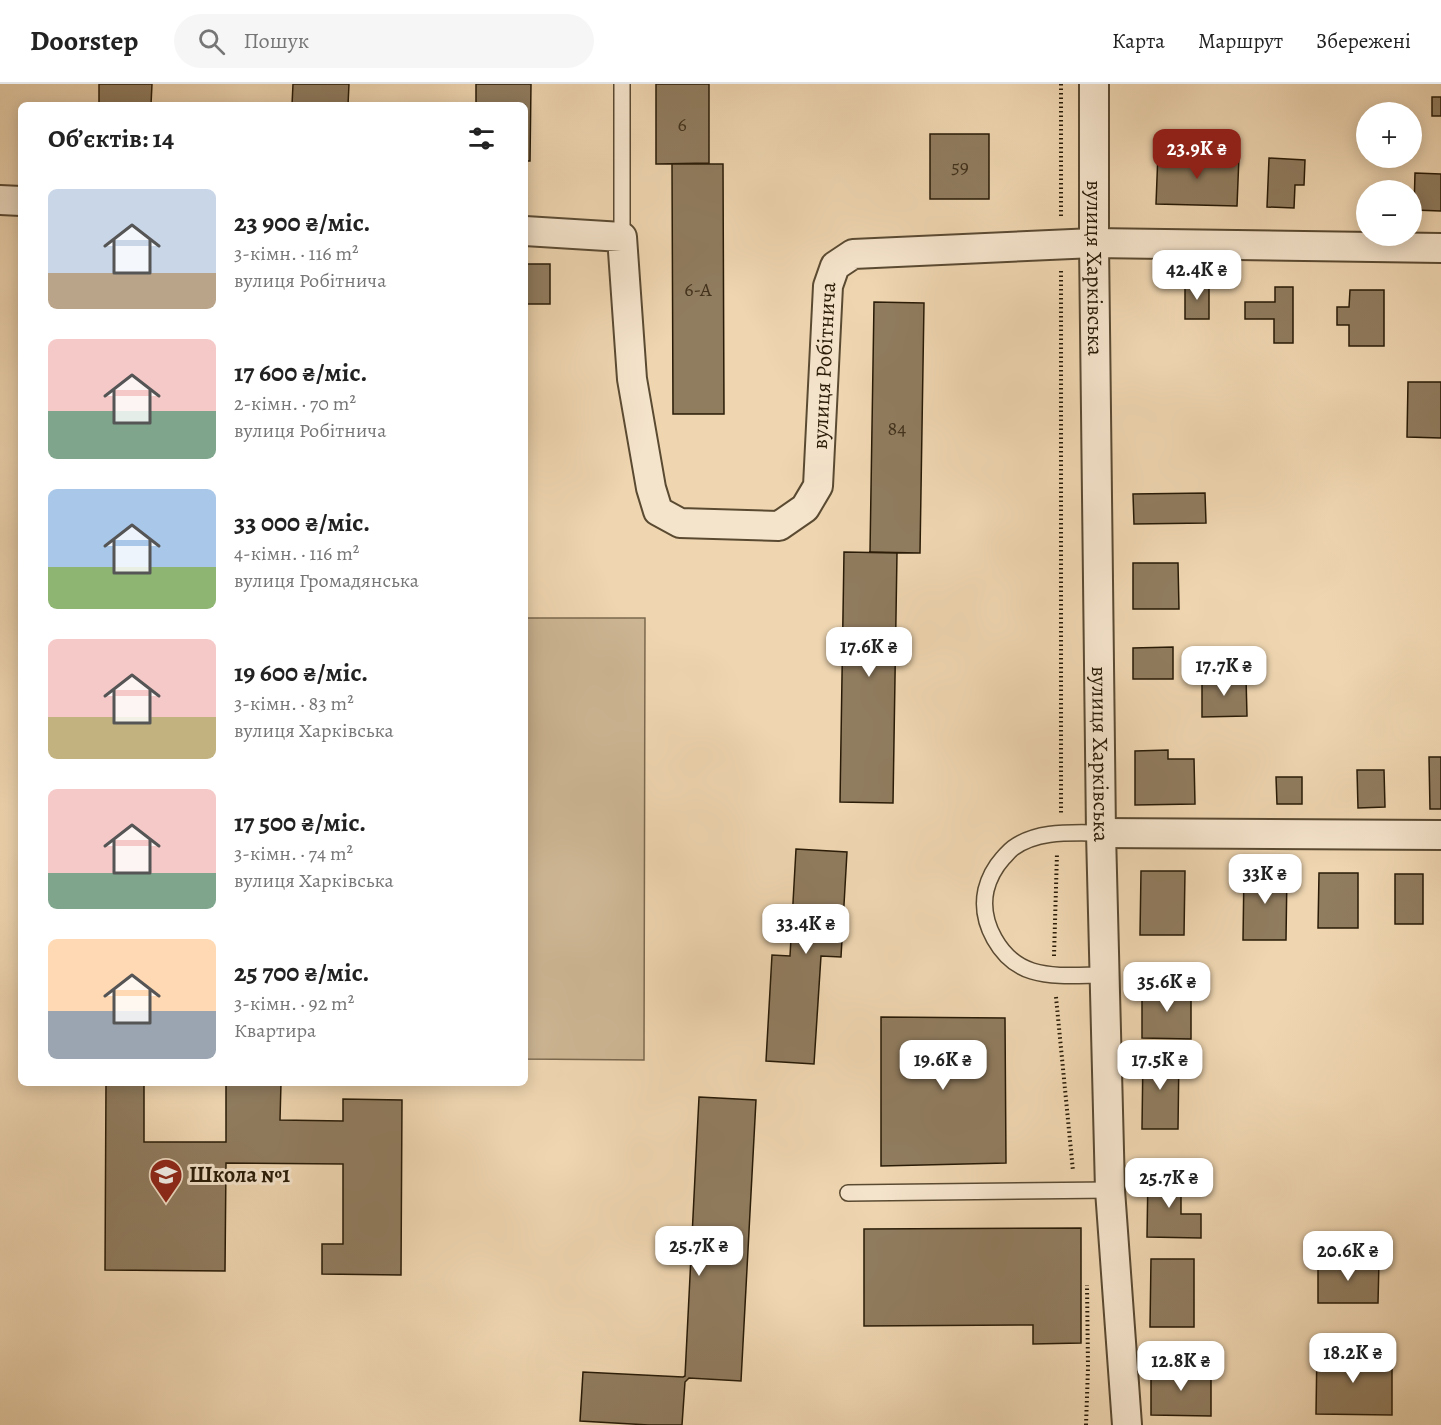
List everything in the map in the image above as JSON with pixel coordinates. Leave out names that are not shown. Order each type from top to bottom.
[{"type":"street","name":"вулиця Харківська","points":[[1094,84],[1101,833],[1110,1190],[1127,1425]]},
{"type":"street","points":[[0,200],[18,201]]},
{"type":"street","points":[[528,231],[622,237]]},
{"type":"street","name":"вулиця Робітнича","points":[[622,237],[632,379],[651,488],[658,511],[680,523],[778,526],[806,508],[818,486],[828,286],[835,266],[853,254],[1094,243],[1441,248]]},
{"type":"street","points":[[1101,833],[1441,835]]},
{"type":"lane","points":[[622,84],[622,237]]},
{"type":"lane","points":[[1101,833],[1057,833],[1033,837],[1011,849],[995,867],[986,890],[986,915],[993,938],[1009,958],[1030,970],[1054,975],[1105,975]]},
{"type":"lane","points":[[848,1193],[1110,1190]]},
{"type":"path","points":[[1061,84],[1061,816],[1057,833],[1054,975],[1072,1167],[1078,1191]]},
{"type":"path","points":[[1086,1277],[1088,1368],[1086,1425]]},
{"type":"shaded area","points":[[528,618],[645,618],[644,1060],[528,1059]]},
{"type":"building","points":[[99,84],[152,84],[151,102],[99,102]]},
{"type":"building","points":[[293,84],[349,84],[348,102],[292,102]]},
{"type":"building","points":[[476,84],[531,84],[530,161],[528,161],[528,102],[476,102]]},
{"type":"building","points":[[656,84],[709,84],[709,163],[656,164]]},
{"type":"building","points":[[1432,97],[1441,97],[1441,116],[1432,116]]},
{"type":"building","points":[[930,134],[989,134],[989,199],[930,199]]},
{"type":"building","points":[[1158,153],[1239,156],[1237,206],[1156,204]]},
{"type":"building","points":[[1269,158],[1305,160],[1304,185],[1295,185],[1294,208],[1267,207]]},
{"type":"building","points":[[672,164],[723,164],[724,414],[673,414]]},
{"type":"building","points":[[1415,173],[1441,174],[1441,211],[1422,210],[1422,180],[1415,180]]},
{"type":"building","points":[[528,264],[550,264],[550,304],[528,304]]},
{"type":"building","points":[[1185,283],[1209,284],[1209,319],[1185,319]]},
{"type":"building","points":[[1275,287],[1293,287],[1293,343],[1274,343],[1274,319],[1245,319],[1245,302],[1275,302]]},
{"type":"building","points":[[1350,290],[1384,290],[1384,346],[1349,346],[1349,325],[1337,325],[1337,307],[1349,307]]},
{"type":"building","points":[[874,302],[924,303],[920,553],[870,552]]},
{"type":"building","points":[[1408,382],[1441,382],[1441,438],[1407,437]]},
{"type":"building","points":[[1205,493],[1206,523],[1134,524],[1133,494]]},
{"type":"building","points":[[844,552],[897,553],[893,803],[840,802]]},
{"type":"building","points":[[1133,563],[1178,563],[1179,609],[1133,609]]},
{"type":"building","points":[[1173,647],[1173,679],[1133,679],[1133,648]]},
{"type":"building","points":[[1246,677],[1247,716],[1202,717],[1202,678]]},
{"type":"building","points":[[1168,750],[1168,759],[1194,759],[1195,804],[1135,805],[1135,751]]},
{"type":"building","points":[[1429,757],[1441,757],[1441,809],[1430,809]]},
{"type":"building","points":[[1357,770],[1384,770],[1385,807],[1358,808]]},
{"type":"building","points":[[1276,777],[1302,777],[1302,804],[1277,804]]},
{"type":"building","points":[[796,849],[847,852],[841,957],[821,956],[814,1064],[766,1061],[772,955],[790,956]]},
{"type":"building","points":[[1244,870],[1287,871],[1286,940],[1243,940]]},
{"type":"building","points":[[1141,871],[1185,871],[1184,935],[1140,935]]},
{"type":"building","points":[[1319,873],[1358,873],[1358,928],[1318,928]]},
{"type":"building","points":[[1395,874],[1423,874],[1423,924],[1395,924]]},
{"type":"building","points":[[1142,988],[1191,988],[1191,1039],[1142,1038]]},
{"type":"building","points":[[881,1017],[1005,1018],[1006,1163],[881,1166]]},
{"type":"building","points":[[1143,1053],[1179,1053],[1178,1129],[1142,1129]]},
{"type":"building","name":"Школа №1","points":[[106,1086],[144,1086],[144,1142],[226,1142],[226,1086],[281,1086],[280,1120],[343,1121],[343,1099],[402,1100],[401,1275],[322,1274],[322,1244],[343,1244],[343,1164],[226,1163],[225,1271],[105,1270]]},
{"type":"building","points":[[699,1097],[756,1100],[741,1381],[689,1378],[685,1382],[682,1425],[580,1421],[583,1372],[685,1376]]},
{"type":"building","points":[[1148,1173],[1181,1173],[1181,1214],[1201,1214],[1201,1238],[1147,1237]]},
{"type":"building","points":[[1081,1228],[1081,1343],[1033,1344],[1033,1325],[864,1326],[864,1229]]},
{"type":"building","points":[[1151,1259],[1194,1259],[1194,1327],[1150,1327]]},
{"type":"building","points":[[1318,1261],[1379,1261],[1378,1303],[1318,1303]]},
{"type":"building","points":[[1317,1347],[1346,1347],[1346,1368],[1369,1368],[1369,1350],[1386,1350],[1386,1368],[1392,1369],[1392,1415],[1316,1414]]},
{"type":"building","points":[[1151,1367],[1211,1368],[1211,1416],[1151,1415]]},
{"type":"place","name":"Школа №1","points":[[166,1204]]}]
